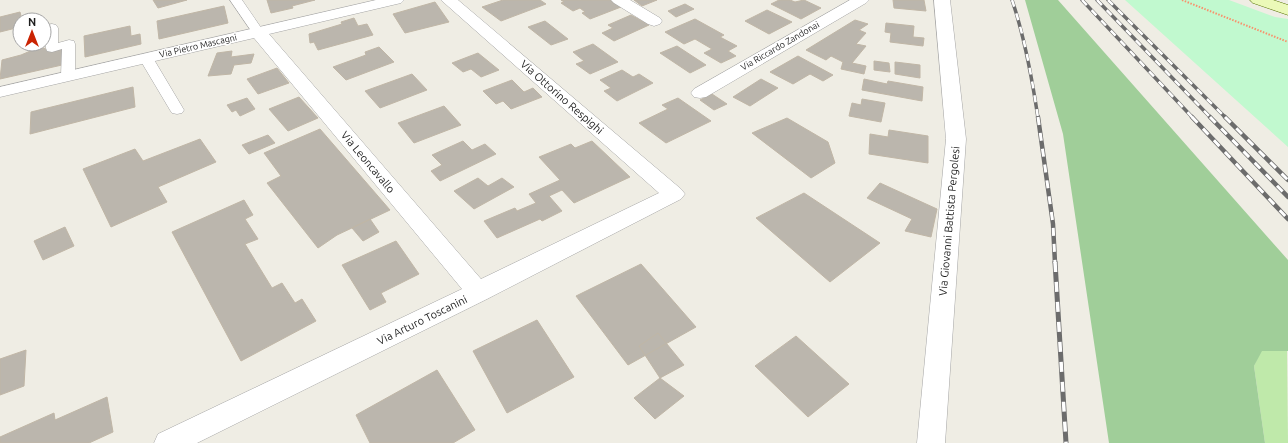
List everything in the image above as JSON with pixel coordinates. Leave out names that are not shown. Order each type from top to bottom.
[{"type":"main road","points":[[1258,0],[1288,10]]},
{"type":"street","name":"Via Pietro Mascagni","points":[[0,92],[396,0]]},
{"type":"street","name":"Via Ottorino Respighi","points":[[449,0],[674,194]]},
{"type":"street","points":[[619,0],[654,21]]},
{"type":"street","name":"Via Riccardo Zandonai","points":[[700,92],[861,0]]},
{"type":"street","name":"Via Giovanni Battista Pergolesi","points":[[931,443],[956,139],[942,0]]},
{"type":"street","name":"Via Leoncavallo","points":[[258,32],[478,292]]},
{"type":"street","name":"Via Arturo Toscanini","points":[[168,443],[478,292],[674,194]]},
{"type":"lane","points":[[236,0],[258,32]]},
{"type":"lane","points":[[52,48],[68,44],[68,76]]},
{"type":"lane","points":[[146,58],[177,110]]},
{"type":"path","points":[[1182,0],[1288,42]]},
{"type":"green space","points":[[1025,0],[1058,0],[1288,260],[1288,351],[1262,351],[1254,366],[1265,443],[1109,443],[1063,134]]},
{"type":"green space","points":[[1125,0],[1229,0],[1275,17],[1288,19],[1288,147]]},
{"type":"green space","points":[[1287,350],[1288,443],[1265,443],[1254,366],[1261,351]]},
{"type":"building","points":[[153,0],[187,0],[158,8]]},
{"type":"building","points":[[267,0],[315,0],[292,6],[293,8],[271,13]]},
{"type":"building","points":[[503,0],[540,0],[546,4],[501,21],[482,7]]},
{"type":"building","points":[[561,0],[610,0],[621,7],[590,19],[582,13],[585,12],[580,8],[573,11],[561,3],[564,2]]},
{"type":"building","points":[[634,0],[657,0],[642,6]]},
{"type":"building","points":[[779,0],[790,0],[795,2],[804,0],[821,8],[801,19],[771,4]]},
{"type":"building","points":[[893,0],[924,0],[926,11],[894,8]]},
{"type":"building","points":[[435,2],[449,22],[405,33],[393,14]]},
{"type":"building","points":[[685,4],[694,9],[676,17],[668,11]]},
{"type":"building","points":[[224,6],[228,23],[159,39],[157,21]]},
{"type":"building","points":[[767,10],[792,22],[769,34],[745,21]]},
{"type":"building","points":[[12,14],[12,29],[0,32],[0,17]]},
{"type":"building","points":[[631,15],[649,25],[614,41],[602,33],[613,28],[608,25]]},
{"type":"building","points":[[354,18],[358,26],[367,24],[373,35],[318,50],[314,42],[310,43],[309,34],[342,24],[341,22]]},
{"type":"building","points":[[695,19],[724,35],[720,37],[737,46],[728,51],[736,56],[721,63],[704,53],[712,49],[695,39],[684,44],[665,32]]},
{"type":"building","points":[[855,20],[868,24],[859,30],[866,33],[856,44],[866,46],[852,63],[866,66],[864,74],[841,69],[843,62],[831,56],[826,60],[806,50]]},
{"type":"building","points":[[545,21],[568,39],[551,45],[528,27]]},
{"type":"building","points":[[886,23],[914,26],[913,37],[924,38],[923,46],[890,42],[891,33],[885,32]]},
{"type":"building","points":[[130,26],[131,36],[140,34],[141,44],[85,57],[84,36]]},
{"type":"building","points":[[593,44],[618,62],[590,74],[576,64],[584,61],[573,52]]},
{"type":"building","points":[[65,46],[62,65],[0,79],[2,60],[28,52],[52,52],[52,49]]},
{"type":"building","points":[[677,46],[706,65],[690,73],[660,53]]},
{"type":"building","points":[[379,47],[394,62],[346,80],[333,67],[366,55],[365,52]]},
{"type":"building","points":[[232,51],[231,57],[254,54],[251,63],[234,65],[231,74],[208,76],[217,53]]},
{"type":"building","points":[[478,53],[499,70],[481,77],[471,69],[463,72],[452,63]]},
{"type":"building","points":[[798,56],[833,75],[823,81],[810,74],[793,84],[770,72]]},
{"type":"building","points":[[874,61],[889,63],[890,72],[874,70]]},
{"type":"building","points":[[895,62],[920,65],[920,78],[895,74]]},
{"type":"building","points":[[277,68],[289,83],[258,94],[247,79]]},
{"type":"building","points":[[622,70],[633,77],[639,74],[653,83],[617,101],[604,91],[611,88],[600,80]]},
{"type":"building","points":[[412,74],[427,90],[380,108],[365,91]]},
{"type":"building","points":[[761,79],[778,88],[750,106],[733,97]]},
{"type":"building","points":[[864,79],[887,84],[888,81],[923,87],[922,101],[862,90]]},
{"type":"building","points":[[512,80],[524,92],[533,88],[542,97],[511,109],[503,101],[496,104],[483,91]]},
{"type":"building","points":[[133,87],[135,107],[30,134],[31,112]]},
{"type":"building","points":[[712,94],[727,104],[714,110],[700,100]]},
{"type":"building","points":[[299,97],[318,118],[288,131],[269,109]]},
{"type":"building","points":[[247,98],[255,109],[240,116],[236,110],[232,112],[227,105]]},
{"type":"building","points":[[678,98],[711,121],[666,143],[639,123],[668,109],[662,105]]},
{"type":"building","points":[[862,99],[885,103],[881,122],[849,116],[852,103],[861,105]]},
{"type":"building","points":[[444,106],[461,125],[414,143],[398,123]]},
{"type":"building","points":[[787,118],[828,142],[835,163],[811,178],[752,133]]},
{"type":"building","points":[[320,129],[390,210],[337,235],[318,248],[267,183],[281,176],[264,153]]},
{"type":"building","points":[[889,130],[928,136],[928,163],[869,154],[870,134],[888,137]]},
{"type":"building","points":[[268,135],[275,143],[249,154],[242,145]]},
{"type":"building","points":[[200,139],[216,162],[158,187],[167,202],[111,227],[83,169],[135,149],[143,161]]},
{"type":"building","points":[[463,141],[472,150],[485,144],[496,154],[440,181],[431,171],[442,165],[432,155]]},
{"type":"building","points":[[592,141],[630,177],[574,203],[562,190],[549,196],[562,211],[542,221],[540,219],[497,238],[484,221],[515,208],[517,211],[536,203],[529,194],[560,180],[539,157],[571,144],[575,148]]},
{"type":"building","points":[[478,178],[488,186],[502,178],[514,187],[474,209],[454,191]]},
{"type":"building","points":[[880,183],[937,209],[931,237],[905,231],[912,219],[867,198]]},
{"type":"building","points":[[804,193],[880,243],[830,282],[756,218]]},
{"type":"building","points":[[244,200],[253,215],[245,219],[258,239],[245,244],[272,288],[282,283],[295,303],[302,299],[316,321],[241,361],[172,232]]},
{"type":"building","points":[[370,219],[379,232],[363,241],[352,228]]},
{"type":"building","points":[[65,227],[74,246],[43,260],[34,241]]},
{"type":"building","points":[[396,241],[419,274],[381,293],[386,302],[370,310],[342,265]]},
{"type":"building","points":[[641,264],[696,327],[628,365],[576,296]]},
{"type":"building","points":[[537,320],[574,377],[507,413],[473,351]]},
{"type":"building","points":[[658,333],[684,365],[660,378],[639,346]]},
{"type":"building","points":[[796,336],[849,384],[808,417],[755,366]]},
{"type":"building","points":[[26,350],[24,386],[0,395],[0,359]]},
{"type":"building","points":[[437,370],[475,430],[453,443],[370,443],[356,415]]},
{"type":"building","points":[[660,378],[684,396],[655,419],[634,398]]},
{"type":"building","points":[[107,397],[113,432],[89,443],[0,443],[0,437],[54,413],[55,420]]},
{"type":"railway","points":[[1012,0],[1028,58],[1038,118]]},
{"type":"railway","points":[[1082,0],[1193,118]]},
{"type":"railway","points":[[1097,0],[1211,118]]},
{"type":"railway","points":[[1108,0],[1288,180]]},
{"type":"railway","points":[[1038,117],[1053,224],[1055,263]]},
{"type":"railway","points":[[1192,117],[1288,219]]},
{"type":"railway","points":[[1210,117],[1288,197]]},
{"type":"railway","points":[[1055,262],[1066,443]]}]
